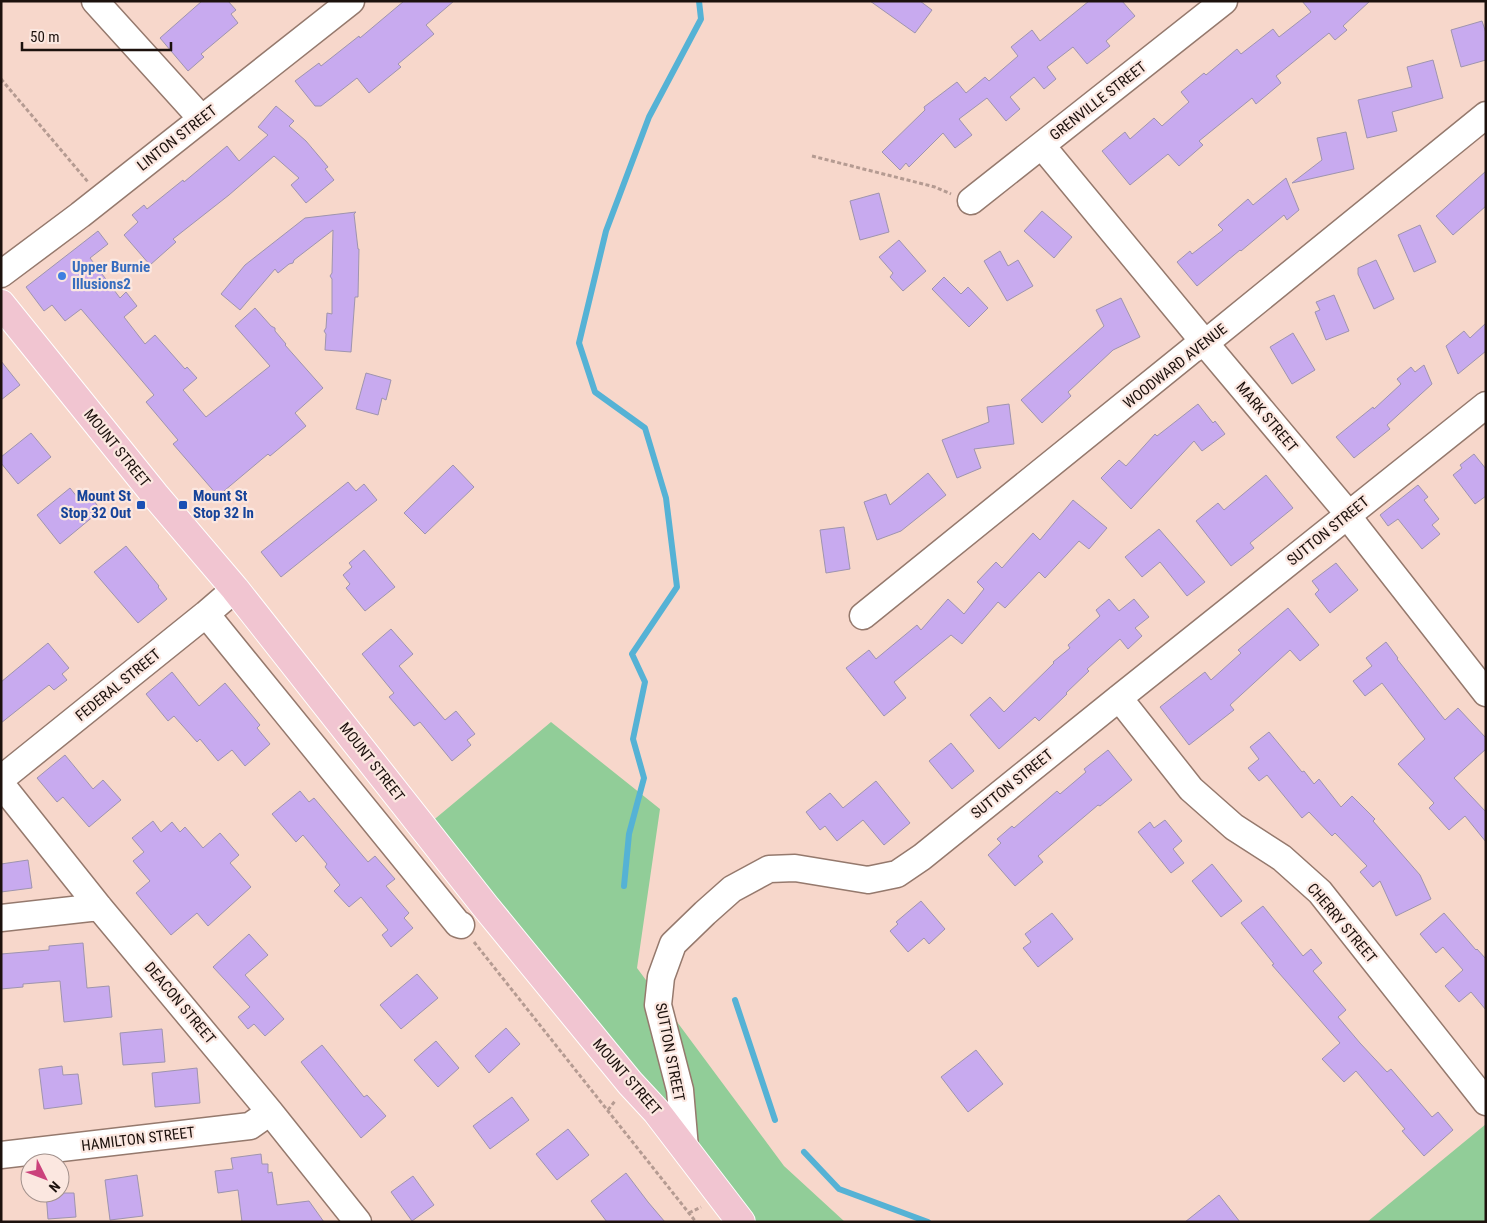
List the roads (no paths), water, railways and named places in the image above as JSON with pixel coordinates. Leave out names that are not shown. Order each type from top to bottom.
[{"type":"highway","name":"MOUNT STREET","points":[[1,304],[155,495],[235,589],[491,914],[630,1083],[656,1111],[741,1222]]},
{"type":"street","points":[[95,1],[202,118]]},
{"type":"street","name":"LINTON STREET","points":[[1,274],[101,198],[351,1]]},
{"type":"street","name":"GRENVILLE STREET","points":[[971,201],[1224,1]]},
{"type":"street","name":"WOODWARD AVENUE","points":[[863,616],[1204,342],[1214,336],[1486,115]]},
{"type":"street","name":"MARK STREET","points":[[1042,146],[1342,505],[1486,694]]},
{"type":"street","name":"SUTTON STREET","points":[[685,1148],[680,1090],[658,1005],[661,977],[674,944],[704,913],[732,889],[769,869],[795,868],[868,880],[898,874],[922,857],[1486,405]]},
{"type":"street","name":"FEDERAL STREET","points":[[1,779],[235,589]]},
{"type":"street","points":[[206,614],[460,925]]},
{"type":"street","name":"CHERRY STREET","points":[[1119,698],[1191,789],[1234,827],[1282,858],[1320,892],[1486,1102]]},
{"type":"street","name":"DEACON STREET","points":[[1,784],[358,1222]]},
{"type":"street","points":[[1,918],[99,906]]},
{"type":"street","name":"HAMILTON STREET","points":[[1,1155],[250,1126],[270,1112]]},
{"type":"waterway","points":[[624,886],[629,834],[644,778],[633,739],[645,682],[632,654],[677,587],[666,498],[645,428],[595,392],[579,343],[606,231],[649,117],[701,19],[699,1]]},
{"type":"waterway","points":[[735,1000],[775,1120]]},
{"type":"waterway","points":[[804,1152],[839,1189],[928,1222]]},
{"type":"place","name":"Upper Burnie Illusions2","points":[[62,276]]},
{"type":"place","name":"Mount St Stop 32 Out","points":[[141,505]]},
{"type":"place","name":"Mount St Stop 32 In","points":[[183,505]]}]
